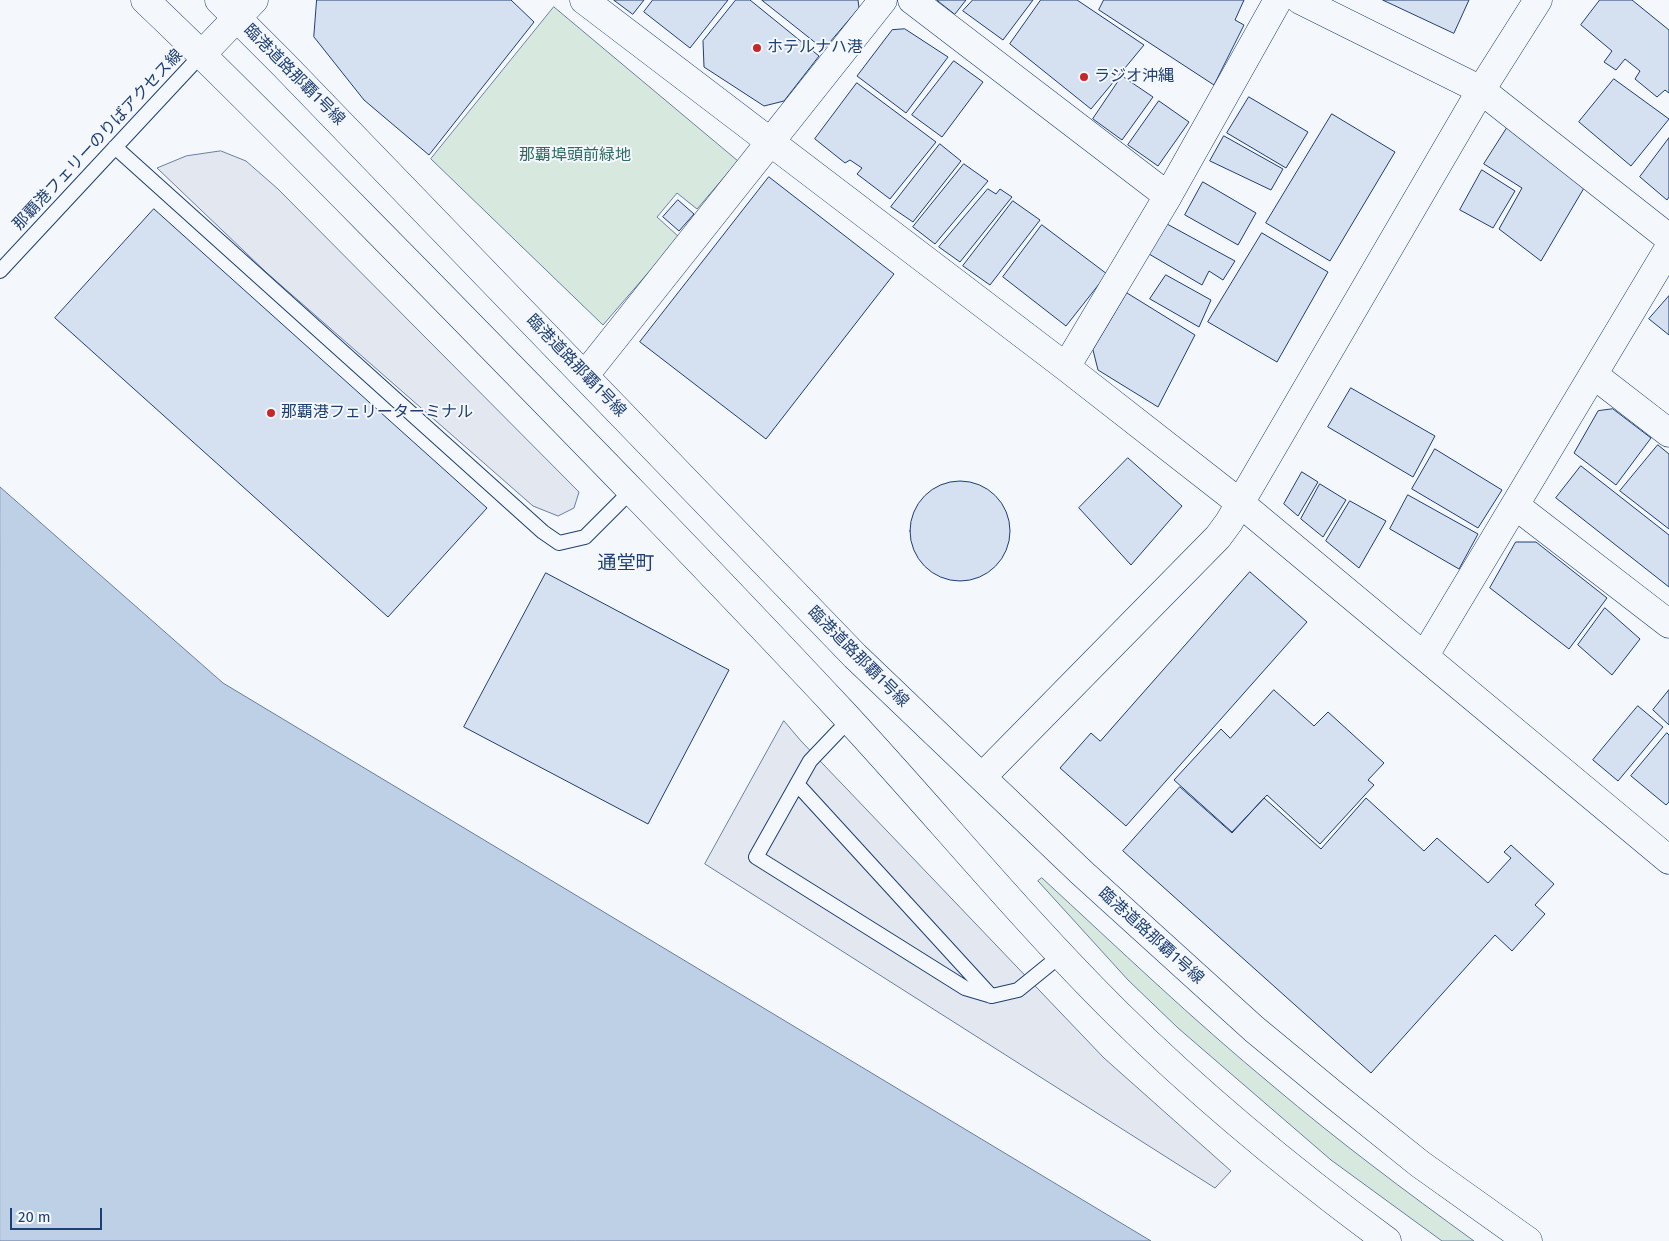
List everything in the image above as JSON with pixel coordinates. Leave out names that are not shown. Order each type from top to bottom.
[{"type":"main road","points":[[144,0],[202,54],[632,490],[849,720],[1061,955],[1116,1012],[1179,1072],[1333,1201],[1387,1241]]},
{"type":"main road","points":[[584,0],[1066,367],[1240,503],[1669,860]]},
{"type":"main road","points":[[585,375],[884,0]]},
{"type":"main road","points":[[912,0],[1168,196]]},
{"type":"main road","points":[[1066,367],[1168,196],[1278,0]]},
{"type":"main road","points":[[1300,0],[1480,90],[1669,238]]},
{"type":"main road","points":[[982,777],[1218,537],[1240,503],[1480,90],[1538,0]]},
{"type":"main road","points":[[202,54],[236,6]]},
{"type":"main road","name":"臨港道路那覇1号線","points":[[236,6],[585,375],[855,656],[1088,878],[1254,1029],[1420,1164],[1528,1241]]},
{"type":"main road","points":[[1425,655],[1669,248]]},
{"type":"main road","points":[[1594,375],[1669,433]]},
{"type":"main road","points":[[1516,506],[1669,624]]},
{"type":"lane","name":"那覇港フェリーのりばアクセス線","points":[[0,271],[202,54]]},
{"type":"lane","points":[[115,147],[543,532],[560,543],[585,538],[632,490]]},
{"type":"lane","points":[[849,720],[810,762],[756,857],[965,988],[992,996],[1018,990],[1061,955]]},
{"type":"lane","points":[[797,784],[992,996]]},
{"type":"green space","name":"那覇埠頭前緑地","points":[[554,7],[738,161],[697,209],[677,193],[657,217],[679,237],[603,325],[431,159]]},
{"type":"green space","points":[[1042,878],[1156,984],[1243,1061],[1347,1146],[1474,1241],[1442,1241],[1331,1160],[1178,1028],[1128,980],[1038,881]]},
{"type":"shaded area","points":[[221,151],[246,161],[278,189],[579,492],[574,508],[558,516],[533,506],[267,273],[157,168],[186,156]]},
{"type":"shaded area","points":[[784,721],[1104,1058],[1231,1171],[1215,1188],[705,864]]},
{"type":"water","points":[[0,487],[223,683],[1151,1241],[0,1241]]},
{"type":"building","points":[[317,0],[511,0],[534,22],[429,155],[364,100],[314,37]]},
{"type":"building","points":[[614,0],[644,0],[633,14]]},
{"type":"building","points":[[653,0],[728,0],[690,48],[644,12]]},
{"type":"building","name":"ホテルナハ港","points":[[736,0],[750,0],[819,56],[784,101],[764,106],[704,67],[703,41]]},
{"type":"building","points":[[762,0],[858,0],[859,8],[824,49]]},
{"type":"building","points":[[937,0],[966,0],[955,14]]},
{"type":"building","points":[[973,0],[1033,0],[1003,40],[963,11]]},
{"type":"building","name":"ラジオ沖縄","points":[[1041,0],[1077,0],[1144,45],[1091,109],[1010,44]]},
{"type":"building","points":[[1104,0],[1244,0],[1235,20],[1244,25],[1214,85],[1099,10]]},
{"type":"building","points":[[1383,0],[1469,0],[1454,33]]},
{"type":"building","points":[[1600,0],[1632,0],[1669,30],[1669,93],[1665,90],[1657,97],[1635,79],[1640,71],[1625,59],[1616,70],[1604,62],[1612,51],[1581,25]]},
{"type":"building","points":[[905,29],[948,57],[906,113],[857,76],[892,30]]},
{"type":"building","points":[[954,61],[983,82],[942,137],[912,115]]},
{"type":"building","points":[[1122,76],[1153,97],[1122,140],[1093,119]]},
{"type":"building","points":[[1614,79],[1669,119],[1631,166],[1579,122]]},
{"type":"building","points":[[857,83],[936,142],[890,199],[857,174],[862,168],[850,160],[845,163],[815,139]]},
{"type":"building","points":[[1249,97],[1308,132],[1286,168],[1227,133]]},
{"type":"building","points":[[1159,101],[1189,122],[1158,166],[1128,145]]},
{"type":"building","points":[[1332,114],[1395,152],[1330,261],[1266,223]]},
{"type":"building","points":[[1507,128],[1584,188],[1541,261],[1499,229],[1522,188],[1484,164]]},
{"type":"building","points":[[1224,136],[1283,169],[1271,190],[1210,161]]},
{"type":"building","points":[[1669,138],[1669,197],[1667,200],[1640,177]]},
{"type":"building","points":[[940,144],[961,161],[913,222],[891,207]]},
{"type":"building","points":[[964,164],[988,181],[935,244],[913,227]]},
{"type":"building","points":[[1482,170],[1515,191],[1493,228],[1460,210]]},
{"type":"building","points":[[769,177],[894,274],[766,439],[640,342]]},
{"type":"building","points":[[1203,182],[1256,213],[1238,245],[1185,215]]},
{"type":"building","points":[[988,189],[996,194],[1000,189],[1012,197],[960,262],[939,247]]},
{"type":"building","points":[[678,200],[694,214],[679,231],[663,217]]},
{"type":"building","points":[[1013,201],[1040,220],[990,285],[963,266]]},
{"type":"building","name":"那覇港フェリーターミナル","points":[[154,209],[487,508],[388,617],[55,318]]},
{"type":"building","points":[[1167,224],[1235,261],[1223,280],[1209,271],[1202,285],[1149,254]]},
{"type":"building","points":[[1042,225],[1107,274],[1066,326],[1003,277]]},
{"type":"building","points":[[1262,233],[1328,272],[1277,362],[1208,322]]},
{"type":"building","points":[[1166,275],[1211,300],[1199,327],[1150,299]]},
{"type":"building","points":[[1127,293],[1195,335],[1158,407],[1098,370],[1093,350]]},
{"type":"building","points":[[1669,296],[1669,335],[1649,319]]},
{"type":"building","points":[[1351,388],[1435,436],[1413,477],[1328,427]]},
{"type":"building","points":[[1613,409],[1651,438],[1616,485],[1574,453],[1598,411]]},
{"type":"building","points":[[1658,445],[1669,454],[1669,529],[1620,491]]},
{"type":"building","points":[[1435,449],[1502,490],[1478,528],[1412,489]]},
{"type":"building","points":[[1128,458],[1182,506],[1131,565],[1079,508]]},
{"type":"building","points":[[1581,466],[1669,535],[1669,587],[1556,498]]},
{"type":"building","points":[[1302,472],[1318,482],[1298,516],[1284,504]]},
{"type":"building","points":[[960,481],[979,485],[995,496],[1006,512],[1010,531],[1006,550],[995,566],[979,577],[960,581],[941,577],[925,566],[914,550],[910,531],[914,512],[925,496],[941,485]]},
{"type":"building","points":[[1320,484],[1346,500],[1323,537],[1301,519]]},
{"type":"building","points":[[1408,495],[1478,534],[1459,569],[1390,529]]},
{"type":"building","points":[[1350,501],[1386,521],[1359,568],[1326,541]]},
{"type":"building","points":[[1516,542],[1536,542],[1607,598],[1569,649],[1490,588]]},
{"type":"building","points":[[1250,572],[1307,622],[1126,826],[1060,768],[1091,733],[1100,741]]},
{"type":"building","points":[[546,573],[729,670],[648,824],[464,727]]},
{"type":"building","points":[[1605,608],[1640,639],[1612,675],[1578,645]]},
{"type":"building","points":[[1274,690],[1314,726],[1328,712],[1384,763],[1368,780],[1374,785],[1320,844],[1267,795],[1232,832],[1174,780],[1221,729],[1230,738]]},
{"type":"building","points":[[1669,690],[1669,725],[1653,710]]},
{"type":"building","points":[[1638,706],[1663,727],[1618,781],[1593,760]]},
{"type":"building","points":[[1667,733],[1669,735],[1669,802],[1666,805],[1631,776]]},
{"type":"building","points":[[1180,787],[1232,833],[1264,798],[1321,849],[1366,798],[1424,851],[1437,838],[1488,883],[1511,858],[1504,852],[1511,845],[1554,884],[1535,905],[1545,914],[1512,951],[1495,935],[1371,1073],[1123,851]]},
{"type":"place","name":"ホテルナハ港","points":[[757,48]]},
{"type":"place","name":"ラジオ沖縄","points":[[1084,77]]},
{"type":"place","name":"那覇港フェリーターミナル","points":[[271,413]]},
{"type":"district","name":"通堂町","points":[[626,564]]}]
